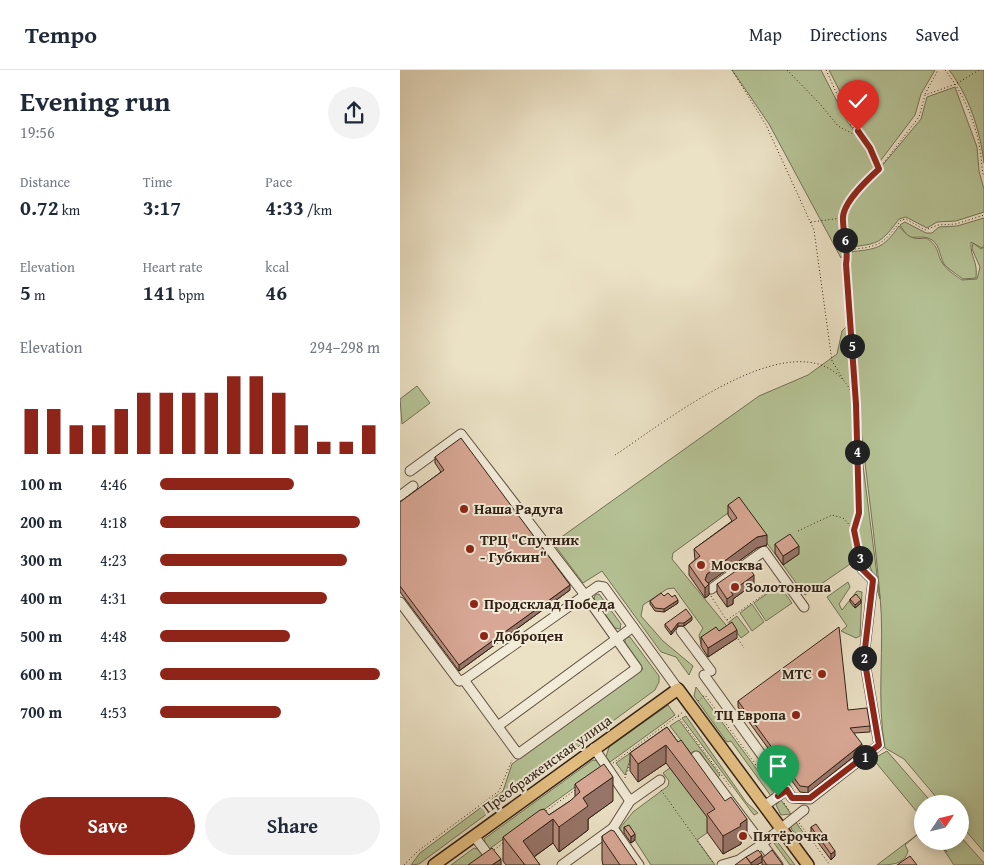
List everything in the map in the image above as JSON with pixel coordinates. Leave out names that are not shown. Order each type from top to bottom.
[{"type":"main road","points":[[678,689],[808,865]]},
{"type":"main road","name":"Преображенская улица","points":[[434,865],[678,689]]},
{"type":"street","points":[[410,471],[461,434],[585,595],[637,668],[518,754],[464,680]]},
{"type":"street","points":[[400,496],[413,486]]},
{"type":"street","points":[[711,589],[764,551],[804,607]]},
{"type":"street","points":[[681,631],[792,798],[810,798],[879,745],[864,657],[873,580],[862,569]]},
{"type":"street","points":[[400,602],[459,681],[464,680],[598,586],[604,587],[678,689]]},
{"type":"street","points":[[498,726],[633,626]]},
{"type":"street","points":[[594,748],[630,801]]},
{"type":"street","points":[[696,756],[778,865]]},
{"type":"street","points":[[562,865],[613,828],[630,801],[658,782]]},
{"type":"street","points":[[764,806],[787,790]]},
{"type":"street","points":[[722,865],[739,860],[782,830],[794,817],[804,810]]},
{"type":"street","points":[[613,828],[639,865]]},
{"type":"street","points":[[474,836],[496,865]]},
{"type":"path","points":[[732,70],[766,125],[811,222],[820,261],[832,361],[851,390],[856,404]]},
{"type":"path","points":[[787,70],[820,104],[838,126],[864,141]]},
{"type":"path","points":[[826,70],[851,125],[864,141],[879,169]]},
{"type":"path","points":[[862,569],[854,530],[859,513],[856,404],[846,264],[847,250],[842,218],[844,207],[879,169],[919,117],[925,94],[938,70]]},
{"type":"path","points":[[945,70],[956,84],[973,123],[980,149],[984,177]]},
{"type":"path","points":[[925,94],[956,84],[979,70]]},
{"type":"path","points":[[847,250],[868,248],[886,241],[901,220],[906,219],[925,230],[938,225],[956,224],[984,215]]},
{"type":"path","points":[[811,222],[842,218]]},
{"type":"path","points":[[615,455],[656,425],[710,392],[779,364],[801,360],[816,363],[843,379]]},
{"type":"path","points":[[798,531],[832,515],[843,518],[854,530]]},
{"type":"path","points":[[726,621],[784,580]]},
{"type":"path","points":[[711,589],[714,594],[710,597],[731,627]]},
{"type":"path","points":[[735,634],[744,648]]},
{"type":"path","points":[[608,766],[705,695],[830,865]]},
{"type":"path","points":[[622,788],[636,746]]},
{"type":"path","points":[[404,865],[418,851],[499,791],[510,762],[518,754]]},
{"type":"path","points":[[658,782],[715,865]]},
{"type":"path","points":[[544,813],[576,790]]},
{"type":"path","points":[[488,854],[504,842]]},
{"type":"green space","points":[[732,70],[821,70],[847,121],[864,144],[874,169],[842,207],[839,217],[845,251],[841,258],[769,124]]},
{"type":"green space","points":[[829,70],[935,70],[921,94],[915,115],[878,164],[873,147],[856,123]]},
{"type":"green space","points":[[949,70],[984,70],[984,163],[980,138],[968,102]]},
{"type":"green space","points":[[955,87],[977,147],[979,171],[984,189],[984,212],[956,221],[937,222],[927,228],[906,217],[899,219],[888,233],[878,241],[867,245],[849,247],[846,209],[921,119],[927,97]]},
{"type":"green space","points":[[984,218],[984,245],[982,248],[971,242],[976,267],[976,278],[963,279],[950,270],[944,264],[935,242],[926,237],[908,237],[900,225],[905,222],[926,233],[932,233],[939,227],[957,226]]},
{"type":"green space","points":[[899,226],[911,237],[917,239],[926,238],[934,244],[945,266],[962,280],[977,279],[980,267],[972,249],[973,243],[981,249],[984,247],[984,852],[969,834],[969,795],[934,795],[904,759],[885,748],[882,729],[880,596],[852,339],[849,252],[873,249],[884,244]]},
{"type":"green space","points":[[850,323],[855,402],[880,599],[868,559],[859,558],[805,595],[739,505],[673,553],[672,559],[730,630],[701,644],[699,635],[703,628],[674,588],[667,589],[643,605],[641,616],[663,641],[693,666],[689,675],[676,657],[661,652],[602,571],[583,583],[553,543],[759,396],[808,375],[837,354],[842,331]]},
{"type":"green space","points":[[417,386],[430,403],[402,424],[400,399]]},
{"type":"green space","points":[[848,582],[850,587],[839,604],[842,610],[857,591],[862,592],[860,636],[856,638],[841,631],[847,626],[827,597]]},
{"type":"green space","points":[[779,585],[792,603],[766,621],[754,603]]},
{"type":"green space","points":[[599,594],[621,624],[620,629],[615,628],[594,599],[595,595]]},
{"type":"green space","points":[[752,604],[764,622],[752,631],[740,613]]},
{"type":"green space","points":[[737,616],[749,632],[741,638],[729,622]]},
{"type":"green space","points":[[630,637],[659,676],[659,682],[655,690],[419,864],[411,865],[420,853],[503,791],[512,764],[643,669],[625,643],[625,638]]},
{"type":"green space","points":[[696,687],[775,794],[771,796],[731,741],[727,742],[694,696]]},
{"type":"green space","points":[[668,705],[675,715],[610,762],[606,757],[609,747]]},
{"type":"green space","points":[[686,716],[746,802],[758,813],[754,815],[682,718]]},
{"type":"green space","points":[[679,720],[720,775],[717,778],[700,752],[693,756],[670,726]]},
{"type":"green space","points":[[633,751],[625,775],[616,763]]},
{"type":"green space","points":[[887,751],[925,795],[914,795],[914,808],[873,759]]},
{"type":"green space","points":[[593,760],[598,761],[602,765],[600,769],[488,850],[484,839]]},
{"type":"green space","points":[[671,767],[715,827],[697,840],[715,865],[651,865],[629,831],[623,834],[620,828],[633,812],[668,786],[669,781],[663,773]]},
{"type":"green space","points":[[781,800],[791,814],[781,815],[776,805]]},
{"type":"green space","points":[[793,818],[807,838],[801,838],[792,830],[790,824]]},
{"type":"green space","points":[[914,837],[905,845],[908,851],[904,859],[896,863],[877,865]]},
{"type":"green space","points":[[777,842],[795,865],[790,865],[774,843]]},
{"type":"green space","points":[[969,846],[984,865],[954,865],[944,850],[947,852],[946,850],[969,850]]},
{"type":"green space","points":[[474,848],[481,850],[484,855],[470,865],[451,865]]},
{"type":"building","name":"ТРЦ \"Спутник - Губкин\"","points":[[461,438],[570,585],[459,665],[400,586],[400,502],[444,470],[435,457]]},
{"type":"building","points":[[739,497],[767,535],[757,537],[707,574],[705,580],[709,584],[705,588],[689,565],[700,556],[694,549],[737,518],[728,505]]},
{"type":"building","points":[[790,534],[799,546],[783,556],[775,544]]},
{"type":"building","points":[[746,564],[754,575],[731,592],[733,595],[727,599],[717,584]]},
{"type":"building","points":[[661,593],[664,596],[668,593],[672,597],[675,595],[678,600],[664,609],[655,608],[650,601]]},
{"type":"building","points":[[856,594],[861,600],[855,605],[850,599]]},
{"type":"building","points":[[686,609],[692,617],[684,623],[678,623],[671,632],[665,624]]},
{"type":"building","points":[[732,622],[737,630],[708,648],[701,637],[716,627],[719,631]]},
{"type":"building","name":"ТЦ Европа","points":[[839,627],[848,710],[867,708],[870,726],[850,728],[862,744],[808,787],[800,786],[738,701]]},
{"type":"building","points":[[667,727],[678,742],[681,740],[725,801],[731,797],[747,819],[740,824],[741,826],[723,836],[707,814],[715,809],[666,745],[638,764],[630,753]]},
{"type":"building","points":[[604,764],[613,777],[583,798],[588,806],[559,827],[553,819],[523,841],[540,865],[525,865],[503,837],[540,810],[544,809],[549,815],[570,801],[580,792],[575,784]]},
{"type":"building","points":[[816,824],[835,851],[831,854],[811,827]]},
{"type":"building","points":[[629,825],[635,834],[631,837],[624,827]]},
{"type":"building","points":[[611,830],[614,831],[637,865],[620,865],[603,840],[602,836]]},
{"type":"building","points":[[492,848],[501,859],[492,865],[468,865]]},
{"type":"building","points":[[758,850],[762,855],[751,863],[746,857]]},
{"type":"building","points":[[772,850],[783,865],[767,865],[762,858]]},
{"type":"building","points":[[910,856],[917,865],[897,865]]},
{"type":"building","points":[[746,857],[752,865],[735,865]]},
{"type":"place","name":"Наша Радуга","points":[[464,509]]},
{"type":"place","name":"ТРЦ \"Спутник - Губкин\"","points":[[470,549]]},
{"type":"place","name":"Москва","points":[[701,565]]},
{"type":"place","name":"Золотоноша","points":[[735,587]]},
{"type":"place","name":"Продсклад Победа","points":[[474,604]]},
{"type":"place","name":"Доброцен","points":[[484,636]]},
{"type":"place","name":"МТС","points":[[822,674]]},
{"type":"place","name":"ТЦ Европа","points":[[796,715]]},
{"type":"place","name":"Пятёрочка","points":[[743,836]]},
{"type":"route","points":[[778,796],[787,790],[792,798],[810,798],[879,745],[864,657],[873,580],[862,569],[854,530],[859,513],[856,404],[846,264],[848,254],[842,218],[844,207],[879,169],[873,161],[870,148],[858,131]]}]
